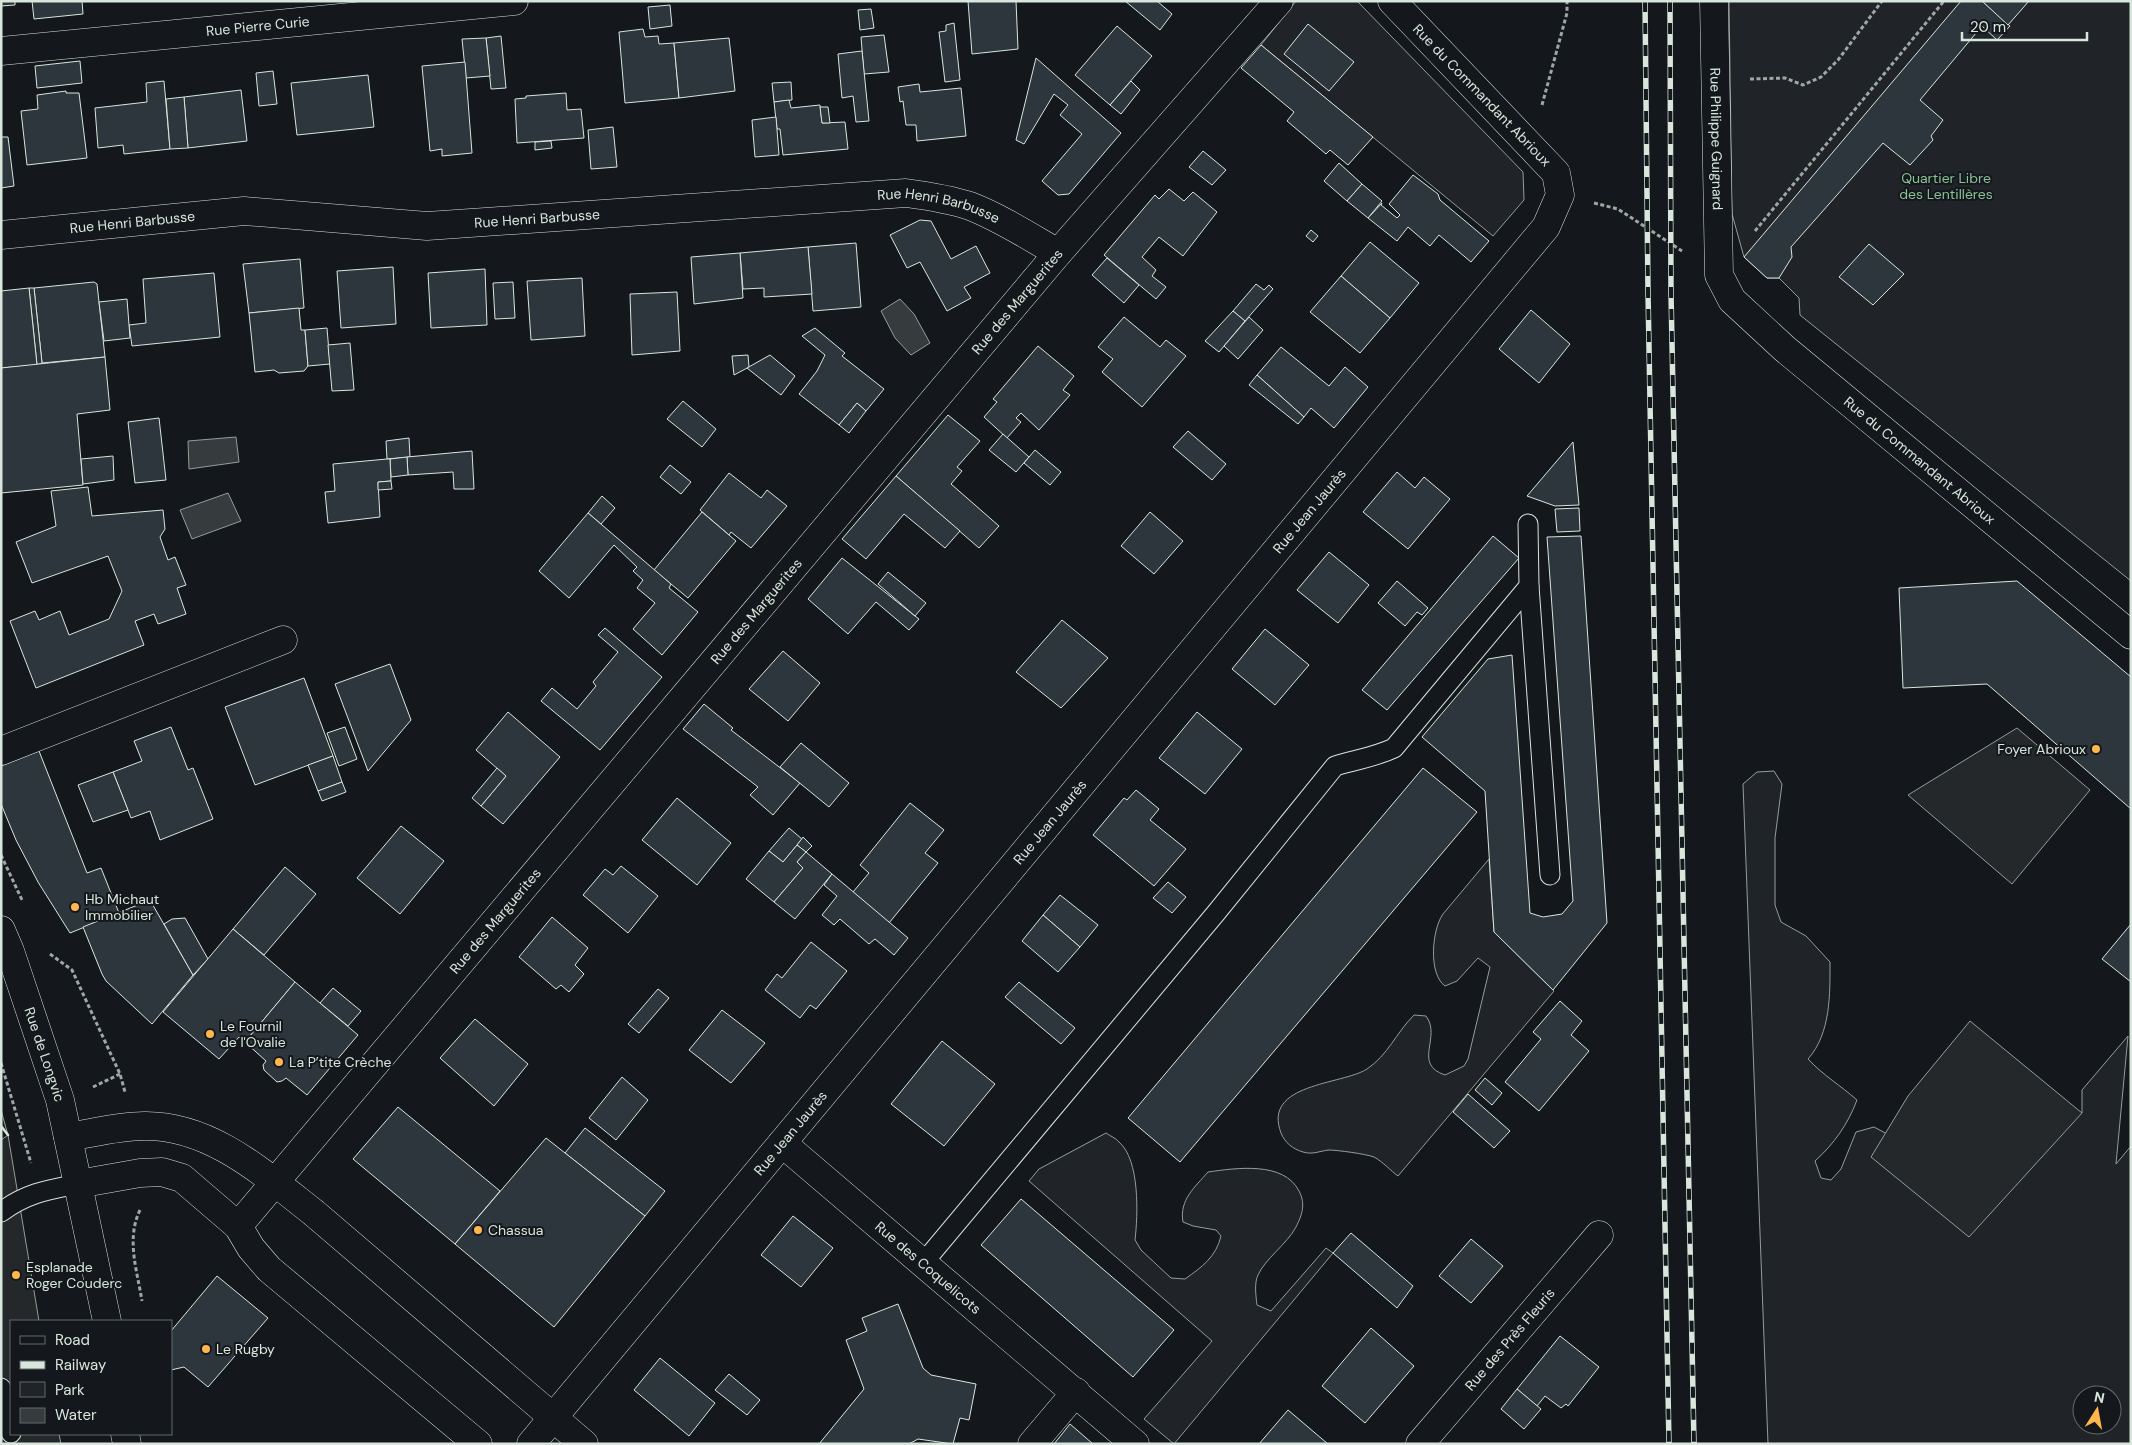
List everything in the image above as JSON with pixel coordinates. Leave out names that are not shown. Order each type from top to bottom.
[{"type":"street","name":"Rue Pierre Curie","points":[[1,51],[514,1]]},
{"type":"street","name":"Rue des Marguerites","points":[[238,1226],[1058,253],[1279,1]]},
{"type":"street","name":"Rue du Commandant Abrioux","points":[[1392,1],[1556,173],[1560,196]]},
{"type":"street","name":"Rue Philippe Guignard","points":[[1714,1],[1719,275]]},
{"type":"street","name":"Rue Henri Barbusse","points":[[1,235],[244,211],[428,226],[906,193],[941,198],[971,207],[1005,222],[1058,253]]},
{"type":"street","name":"Rue Jean Jaurès","points":[[531,1444],[1546,227],[1560,196]]},
{"type":"street","name":"Rue du Commandant Abrioux","points":[[1719,275],[1732,300],[1785,349],[2131,634]]},
{"type":"street","points":[[1,751],[284,640]]},
{"type":"street","name":"Rue de Longvic","points":[[1,930],[10,951],[57,1090],[107,1320]]},
{"type":"street","points":[[68,1137],[132,1126],[170,1128],[206,1139],[232,1153],[314,1213],[584,1444]]},
{"type":"street","name":"Rue des Coquelicots","points":[[782,1142],[1135,1444]]},
{"type":"street","points":[[78,1184],[140,1173],[162,1172],[182,1178],[238,1226],[251,1248],[269,1270],[478,1444]]},
{"type":"street","name":"Rue des Près Fleuris","points":[[1420,1444],[1599,1235]]},
{"type":"street","points":[[1032,1444],[1076,1392]]},
{"type":"lane","points":[[1528,524],[1529,586],[1550,875]]},
{"type":"lane","points":[[924,1262],[1210,920],[1334,766],[1377,756],[1394,748],[1529,586]]},
{"type":"lane","points":[[1,1212],[19,1200],[39,1192],[78,1184]]},
{"type":"lane","points":[[1,1388],[10,1428]]},
{"type":"path","points":[[1531,145],[1567,13],[1567,1]]},
{"type":"path","points":[[1715,80],[1785,78],[1803,85],[1821,77],[1838,60],[1882,1]]},
{"type":"path","points":[[1560,196],[1618,209],[1719,275],[1944,1]]},
{"type":"path","points":[[1,855],[25,907]]},
{"type":"path","points":[[44,950],[72,970],[120,1074],[132,1126]]},
{"type":"path","points":[[140,1173],[142,1199],[135,1221],[132,1241],[142,1303]]},
{"type":"green space","points":[[1296,1],[1357,1],[1523,172],[1524,200],[1493,236],[1261,45]]},
{"type":"green space","name":"Quartier Libre des Lentillères","points":[[1729,1],[2131,1],[2131,581],[1800,315],[1799,298],[1779,278],[1767,278],[1744,257],[1732,214]]},
{"type":"green space","points":[[1774,771],[1782,784],[1775,838],[1775,905],[1781,922],[1806,936],[1830,962],[1828,1013],[1816,1049],[1808,1059],[1857,1100],[1840,1133],[1815,1161],[1821,1178],[1831,1180],[1841,1169],[1856,1132],[1874,1127],[1889,1135],[2082,1113],[2082,1090],[2128,1036],[2116,1164],[2131,1146],[2131,1444],[1768,1444],[1743,784],[1757,772]]},
{"type":"green space","points":[[1489,859],[1494,932],[1554,991],[1398,1176],[1374,1157],[1333,1150],[1307,1153],[1299,1151],[1287,1143],[1281,1133],[1278,1117],[1283,1104],[1293,1095],[1308,1088],[1367,1069],[1381,1057],[1414,1015],[1426,1016],[1430,1024],[1429,1057],[1430,1064],[1435,1070],[1445,1075],[1464,1066],[1468,1059],[1490,967],[1478,958],[1457,981],[1445,986],[1436,972],[1434,940],[1443,914]]},
{"type":"green space","points":[[1106,1133],[1119,1142],[1126,1150],[1131,1161],[1137,1203],[1135,1240],[1141,1250],[1171,1278],[1185,1279],[1191,1275],[1208,1261],[1219,1243],[1221,1236],[1216,1230],[1193,1226],[1183,1222],[1183,1207],[1189,1194],[1208,1172],[1245,1168],[1271,1171],[1292,1181],[1301,1196],[1302,1209],[1296,1227],[1258,1275],[1256,1286],[1257,1305],[1271,1311],[1326,1248],[1333,1253],[1174,1444],[1144,1419],[1212,1341],[1029,1181],[1039,1169]]},
{"type":"shaded area","points":[[2017,728],[2090,790],[2012,884],[1908,795]]},
{"type":"shaded area","points":[[1970,1021],[2082,1113],[1969,1237],[1871,1157],[1908,1096]]},
{"type":"shaded area","points":[[1,1110],[8,1135],[1,1126]]},
{"type":"shaded area","name":"Esplanade Roger Couderc","points":[[8,1135],[39,1320],[10,1320],[10,1435],[59,1435],[61,1444],[1,1444],[1,1140]]},
{"type":"water","points":[[900,299],[914,314],[930,343],[911,355],[895,338],[881,311]]},
{"type":"water","points":[[236,437],[239,462],[189,469],[188,441]]},
{"type":"water","points":[[228,493],[241,521],[192,539],[180,510]]},
{"type":"building","points":[[1,1],[15,1],[15,5],[1,6]]},
{"type":"building","points":[[32,1],[82,1],[83,14],[34,19]]},
{"type":"building","points":[[968,1],[1016,1],[1018,49],[972,54]]},
{"type":"building","points":[[1125,1],[1157,1],[1172,14],[1160,30]]},
{"type":"building","points":[[1961,1],[1982,1],[2010,26],[1997,40],[1982,26],[1920,100],[1943,120],[1931,136],[1933,140],[1910,165],[1883,143],[1791,247],[1792,257],[1779,278],[1767,278],[1744,257]]},
{"type":"building","points":[[1982,1],[2029,1],[2008,25]]},
{"type":"building","points":[[670,5],[672,26],[650,29],[648,7]]},
{"type":"building","points":[[871,9],[874,28],[860,30],[858,10]]},
{"type":"building","points":[[954,23],[960,80],[945,82],[939,32],[946,31],[946,25]]},
{"type":"building","points":[[1308,24],[1354,62],[1329,91],[1284,54]]},
{"type":"building","points":[[1117,26],[1152,56],[1110,105],[1075,75]]},
{"type":"building","points":[[643,29],[645,37],[658,36],[659,44],[674,43],[679,98],[625,103],[619,32]]},
{"type":"building","points":[[884,35],[889,72],[864,74],[861,37]]},
{"type":"building","points":[[501,36],[506,88],[491,89],[486,38]]},
{"type":"building","points":[[486,38],[490,76],[466,78],[462,39]]},
{"type":"building","points":[[729,38],[735,91],[679,98],[674,43]]},
{"type":"building","points":[[1261,45],[1373,137],[1348,165],[1330,150],[1326,154],[1287,121],[1294,112],[1241,68]]},
{"type":"building","points":[[862,51],[869,121],[856,122],[853,96],[842,98],[838,54]]},
{"type":"building","points":[[1036,58],[1121,133],[1069,194],[1058,195],[1042,181],[1082,134],[1060,115],[1068,105],[1054,94],[1024,144],[1016,140]]},
{"type":"building","points":[[80,61],[82,83],[37,88],[35,66]]},
{"type":"building","points":[[465,62],[472,153],[442,156],[442,149],[430,151],[422,66]]},
{"type":"building","points":[[273,71],[277,104],[259,106],[256,73]]},
{"type":"building","points":[[368,75],[374,127],[297,135],[291,83]]},
{"type":"building","points":[[164,81],[170,149],[124,154],[123,145],[98,148],[95,108],[147,102],[146,83]]},
{"type":"building","points":[[1131,81],[1140,90],[1121,114],[1110,105]]},
{"type":"building","points":[[791,82],[792,100],[774,102],[772,83]]},
{"type":"building","points":[[919,84],[920,92],[961,88],[966,136],[917,141],[916,125],[906,125],[903,101],[900,102],[898,87]]},
{"type":"building","points":[[241,90],[247,141],[188,148],[184,97]]},
{"type":"building","points":[[66,91],[66,93],[79,93],[87,158],[27,165],[21,111],[38,109],[37,95]]},
{"type":"building","points":[[566,93],[567,110],[581,109],[584,138],[517,143],[515,99],[526,98],[526,96]]},
{"type":"building","points":[[184,97],[188,148],[170,149],[166,99]]},
{"type":"building","points":[[789,100],[791,108],[820,105],[822,123],[845,122],[848,149],[783,155],[780,129],[777,129],[774,102]]},
{"type":"building","points":[[820,107],[828,107],[830,123],[822,123]]},
{"type":"building","points":[[776,117],[779,155],[755,157],[752,120]]},
{"type":"building","points":[[613,127],[617,167],[591,169],[588,130]]},
{"type":"building","points":[[1,137],[8,137],[14,186],[1,188]]},
{"type":"building","points":[[551,141],[552,148],[535,150],[535,142]]},
{"type":"building","points":[[1203,151],[1226,170],[1212,185],[1189,167]]},
{"type":"building","points":[[1339,163],[1362,184],[1347,201],[1324,181]]},
{"type":"building","points":[[1413,175],[1438,194],[1440,200],[1489,241],[1471,262],[1439,235],[1430,246],[1408,227],[1397,241],[1368,218],[1382,203],[1381,205],[1397,218],[1400,215],[1389,204]]},
{"type":"building","points":[[1362,184],[1382,201],[1368,218],[1347,201]]},
{"type":"building","points":[[1169,189],[1184,201],[1193,192],[1217,212],[1183,256],[1159,237],[1142,257],[1156,270],[1152,276],[1166,287],[1156,299],[1104,255],[1155,195],[1159,199]]},
{"type":"building","points":[[920,220],[931,221],[951,259],[976,246],[990,273],[964,287],[971,298],[947,311],[920,262],[907,268],[890,235]]},
{"type":"building","points":[[1311,230],[1318,236],[1313,242],[1306,236]]},
{"type":"building","points":[[1370,242],[1419,283],[1390,318],[1341,276]]},
{"type":"building","points":[[856,243],[861,307],[813,311],[808,247]]},
{"type":"building","points":[[1869,244],[1904,274],[1873,305],[1839,277]]},
{"type":"building","points":[[808,247],[812,294],[764,297],[764,288],[743,289],[740,253]]},
{"type":"building","points":[[740,253],[743,298],[694,304],[691,257]]},
{"type":"building","points":[[1107,258],[1139,285],[1124,303],[1092,275]]},
{"type":"building","points":[[300,259],[304,308],[249,313],[243,264]]},
{"type":"building","points":[[393,267],[396,324],[341,328],[337,271]]},
{"type":"building","points":[[485,269],[487,325],[431,328],[428,273]]},
{"type":"building","points":[[214,273],[220,337],[132,346],[129,325],[146,323],[143,279]]},
{"type":"building","points":[[1341,276],[1390,318],[1360,353],[1310,312]]},
{"type":"building","points":[[582,278],[585,336],[531,340],[527,281]]},
{"type":"building","points":[[94,282],[97,284],[105,357],[42,363],[34,288]]},
{"type":"building","points":[[513,282],[515,318],[495,319],[493,283]]},
{"type":"building","points":[[1256,284],[1264,290],[1269,285],[1273,289],[1245,321],[1233,311]]},
{"type":"building","points":[[29,288],[34,288],[42,363],[37,365]]},
{"type":"building","points":[[29,288],[37,365],[1,368],[1,291]]},
{"type":"building","points":[[677,292],[680,351],[632,355],[630,294]]},
{"type":"building","points":[[127,299],[130,338],[104,341],[99,302]]},
{"type":"building","points":[[299,308],[301,330],[305,330],[308,366],[304,371],[279,373],[274,370],[255,372],[249,313]]},
{"type":"building","points":[[1531,310],[1570,344],[1539,383],[1499,349]]},
{"type":"building","points":[[1233,311],[1245,321],[1219,352],[1205,341]]},
{"type":"building","points":[[1124,317],[1160,347],[1166,340],[1186,356],[1142,407],[1102,372],[1113,359],[1098,347]]},
{"type":"building","points":[[1249,317],[1263,330],[1238,359],[1224,346]]},
{"type":"building","points":[[327,328],[330,364],[308,366],[305,330]]},
{"type":"building","points":[[815,328],[845,353],[842,356],[884,389],[866,411],[857,403],[839,425],[799,394],[817,371],[825,355],[802,336]]},
{"type":"building","points":[[350,343],[354,390],[332,391],[328,345]]},
{"type":"building","points":[[1038,346],[1074,376],[1063,390],[1070,395],[1039,430],[1021,413],[1016,418],[1021,422],[1007,438],[984,417],[997,402],[993,399]]},
{"type":"building","points":[[1281,347],[1329,386],[1345,367],[1368,387],[1334,428],[1311,408],[1304,417],[1257,375]]},
{"type":"building","points":[[748,355],[749,367],[734,375],[732,356]]},
{"type":"building","points":[[770,355],[795,376],[781,395],[747,368]]},
{"type":"building","points":[[105,357],[110,410],[77,414],[83,485],[1,493],[1,368]]},
{"type":"building","points":[[1257,375],[1304,417],[1298,424],[1249,385]]},
{"type":"building","points":[[683,401],[716,429],[702,447],[667,419]]},
{"type":"building","points":[[857,403],[866,411],[849,433],[839,425]]},
{"type":"building","points":[[948,415],[980,441],[957,467],[962,471],[951,484],[999,526],[979,548],[896,476]]},
{"type":"building","points":[[159,418],[166,480],[135,483],[128,422]]},
{"type":"building","points":[[1188,431],[1226,464],[1212,480],[1173,447]]},
{"type":"building","points":[[1003,434],[1029,457],[1016,472],[989,450]]},
{"type":"building","points":[[409,438],[410,457],[387,459],[386,441]]},
{"type":"building","points":[[1573,442],[1579,505],[1555,506],[1527,496]]},
{"type":"building","points":[[1035,450],[1061,472],[1050,485],[1024,463]]},
{"type":"building","points":[[472,451],[474,489],[454,489],[453,472],[408,475],[407,457]]},
{"type":"building","points":[[113,456],[114,480],[83,484],[81,459]]},
{"type":"building","points":[[407,457],[408,475],[391,477],[390,459]]},
{"type":"building","points":[[390,459],[391,481],[378,482],[380,517],[328,523],[325,492],[335,491],[333,464]]},
{"type":"building","points":[[670,465],[691,482],[681,494],[660,477]]},
{"type":"building","points":[[1397,472],[1415,488],[1424,477],[1450,499],[1408,549],[1363,512]]},
{"type":"building","points":[[729,473],[761,498],[767,490],[787,506],[751,548],[731,532],[729,535],[700,510]]},
{"type":"building","points":[[896,476],[960,531],[945,548],[904,514],[866,559],[842,539]]},
{"type":"building","points":[[391,481],[392,489],[378,490],[378,482]]},
{"type":"building","points":[[88,487],[92,516],[163,510],[165,529],[160,537],[168,560],[175,557],[186,585],[177,588],[186,614],[158,624],[154,614],[135,621],[144,645],[36,688],[10,621],[35,611],[39,620],[60,611],[69,635],[109,619],[122,591],[108,556],[32,583],[16,542],[56,526],[51,491]]},
{"type":"building","points":[[602,496],[615,508],[601,524],[588,513]]},
{"type":"building","points":[[1579,508],[1580,531],[1557,532],[1555,509]]},
{"type":"building","points":[[702,512],[736,541],[688,598],[654,570]]},
{"type":"building","points":[[1150,512],[1183,541],[1154,574],[1121,546]]},
{"type":"building","points":[[588,513],[671,584],[669,588],[698,612],[662,655],[633,629],[655,603],[637,588],[643,580],[633,571],[637,567],[614,545],[569,598],[539,571]]},
{"type":"building","points":[[1493,536],[1519,558],[1387,710],[1362,690]]},
{"type":"building","points":[[1581,536],[1607,923],[1553,990],[1494,932],[1485,791],[1422,737],[1488,659],[1512,655],[1530,913],[1543,917],[1562,914],[1573,901],[1547,537]]},
{"type":"building","points":[[1329,552],[1369,585],[1338,623],[1297,590]]},
{"type":"building","points":[[842,558],[919,619],[909,630],[876,602],[848,634],[808,599]]},
{"type":"building","points":[[888,572],[926,603],[915,616],[878,584]]},
{"type":"building","points":[[1397,581],[1428,608],[1422,615],[1417,612],[1405,626],[1378,603]]},
{"type":"building","name":"Foyer Abrioux","points":[[2017,581],[2131,677],[2131,809],[1987,684],[1903,688],[1899,588]]},
{"type":"building","points":[[1062,620],[1108,658],[1061,708],[1016,672]]},
{"type":"building","points":[[605,628],[662,677],[600,750],[541,701],[552,688],[577,709],[596,686],[593,682],[618,652],[598,635]]},
{"type":"building","points":[[1265,629],[1309,665],[1275,705],[1232,669]]},
{"type":"building","points":[[783,651],[820,683],[788,721],[749,689]]},
{"type":"building","points":[[390,664],[411,720],[368,771],[335,684]]},
{"type":"building","points":[[304,678],[333,756],[255,785],[225,707]]},
{"type":"building","points":[[704,704],[733,728],[731,730],[800,783],[773,815],[750,795],[758,787],[683,729]]},
{"type":"building","points":[[508,712],[560,757],[503,824],[481,806],[506,776],[476,750]]},
{"type":"building","points":[[1197,712],[1242,749],[1205,794],[1159,758]]},
{"type":"building","points":[[171,727],[188,770],[193,768],[213,819],[160,840],[150,811],[131,818],[113,772],[142,761],[134,741]]},
{"type":"building","points":[[345,727],[357,759],[339,766],[327,733]]},
{"type":"building","points":[[801,743],[849,783],[829,807],[780,767]]},
{"type":"building","points":[[39,751],[87,873],[101,868],[119,913],[70,933],[38,882],[16,840],[1,804],[1,766]]},
{"type":"building","points":[[333,756],[342,782],[318,791],[308,765]]},
{"type":"building","points":[[497,768],[506,776],[481,806],[472,798]]},
{"type":"building","points":[[1423,768],[1477,812],[1180,1162],[1128,1118]]},
{"type":"building","points":[[113,772],[128,810],[93,822],[78,785]]},
{"type":"building","points":[[342,782],[346,792],[322,801],[318,791]]},
{"type":"building","points":[[1136,790],[1159,809],[1150,820],[1186,849],[1154,886],[1093,835],[1124,798],[1127,800]]},
{"type":"building","points":[[677,798],[731,843],[697,885],[642,840]]},
{"type":"building","points":[[910,803],[944,830],[925,853],[938,863],[889,923],[853,892],[869,873],[860,865]]},
{"type":"building","points":[[401,826],[444,861],[400,914],[357,878]]},
{"type":"building","points":[[789,828],[802,839],[783,862],[769,851]]},
{"type":"building","points":[[803,837],[812,846],[806,852],[797,845]]},
{"type":"building","points":[[797,845],[806,852],[797,862],[803,868],[774,902],[746,879],[769,851],[783,862]]},
{"type":"building","points":[[806,852],[832,874],[795,919],[774,902],[803,868],[797,862]]},
{"type":"building","points":[[621,866],[658,896],[628,933],[583,895],[605,869],[613,875]]},
{"type":"building","points":[[285,867],[316,894],[264,955],[233,929]]},
{"type":"building","points":[[832,874],[908,938],[894,955],[875,939],[869,944],[840,919],[834,925],[822,915],[837,896],[824,885]]},
{"type":"building","points":[[1168,882],[1186,897],[1172,913],[1153,898]]},
{"type":"building","points":[[1060,895],[1098,925],[1080,947],[1043,915]]},
{"type":"building","points":[[150,900],[193,975],[152,1024],[106,981],[83,927]]},
{"type":"building","points":[[1043,915],[1080,947],[1058,972],[1022,941]]},
{"type":"building","points":[[552,917],[588,948],[575,965],[584,974],[569,992],[561,985],[556,989],[519,957]]},
{"type":"building","points":[[185,918],[208,959],[193,975],[164,924],[172,919]]},
{"type":"building","points":[[2131,924],[2131,982],[2102,959]]},
{"type":"building","points":[[233,929],[295,982],[245,1042],[239,1037],[219,1059],[163,1012]]},
{"type":"building","points":[[811,942],[847,971],[816,1009],[810,1005],[800,1018],[765,990],[777,974],[782,978]]},
{"type":"building","points":[[295,982],[358,1035],[307,1095],[286,1078],[277,1082],[264,1070],[263,1065],[266,1061],[245,1042]]},
{"type":"building","points":[[1019,982],[1075,1028],[1061,1044],[1005,997]]},
{"type":"building","points":[[333,988],[361,1011],[348,1026],[320,1003]]},
{"type":"building","points":[[658,989],[669,998],[639,1033],[628,1024]]},
{"type":"building","points":[[1560,1001],[1582,1021],[1571,1035],[1589,1051],[1539,1111],[1505,1082],[1541,1039],[1533,1032]]},
{"type":"building","points":[[722,1010],[765,1043],[731,1083],[689,1050]]},
{"type":"building","points":[[475,1019],[528,1064],[494,1106],[440,1058]]},
{"type":"building","points":[[942,1041],[995,1084],[944,1146],[891,1104]]},
{"type":"building","points":[[622,1077],[648,1100],[616,1140],[589,1118]]},
{"type":"building","points":[[1485,1078],[1502,1093],[1492,1105],[1475,1090]]},
{"type":"building","points":[[1468,1094],[1510,1131],[1494,1148],[1453,1112]]},
{"type":"building","points":[[398,1107],[500,1191],[455,1244],[353,1159]]},
{"type":"building","points":[[585,1128],[665,1191],[645,1216],[565,1153]]},
{"type":"building","points":[[546,1138],[645,1216],[554,1327],[455,1244]]},
{"type":"building","points":[[1021,1199],[1174,1330],[1133,1377],[981,1245]]},
{"type":"building","points":[[793,1216],[833,1248],[801,1287],[761,1255]]},
{"type":"building","points":[[1351,1233],[1413,1286],[1397,1308],[1333,1253]]},
{"type":"building","points":[[1471,1239],[1503,1266],[1471,1303],[1439,1276]]},
{"type":"building","name":"Le Rugby","points":[[217,1276],[268,1318],[208,1387],[184,1367],[172,1370],[172,1330]]},
{"type":"building","points":[[898,1304],[923,1368],[931,1375],[976,1384],[969,1420],[960,1418],[953,1444],[918,1439],[909,1444],[819,1444],[864,1389],[846,1340],[867,1331],[862,1318]]},
{"type":"building","points":[[1371,1328],[1414,1366],[1365,1423],[1322,1386]]},
{"type":"building","points":[[1560,1336],[1599,1367],[1568,1406],[1566,1404],[1561,1408],[1545,1396],[1537,1406],[1517,1389]]},
{"type":"building","points":[[660,1358],[715,1403],[689,1436],[634,1390]]},
{"type":"building","points":[[729,1374],[760,1400],[747,1415],[715,1390]]},
{"type":"building","points":[[1517,1389],[1541,1409],[1524,1429],[1501,1409]]},
{"type":"building","points":[[1288,1410],[1328,1444],[1259,1444]]},
{"type":"building","points":[[1070,1424],[1093,1444],[1054,1444]]},
{"type":"railway","points":[[1645,1],[1648,292],[1669,1444]]},
{"type":"railway","points":[[1670,1],[1671,293],[1694,1444]]},
{"type":"wall","points":[[1,1126],[8,1135]]},
{"type":"place","name":"Foyer Abrioux","points":[[2096,749]]},
{"type":"place","name":"Hb Michaut Immobilier","points":[[75,907]]},
{"type":"place","name":"Le Fournil de l'Ovalie","points":[[210,1034]]},
{"type":"place","name":"La P’tite Crèche","points":[[279,1062]]},
{"type":"place","name":"Chassua","points":[[478,1230]]},
{"type":"place","name":"Esplanade Roger Couderc","points":[[16,1275]]},
{"type":"place","name":"Le Rugby","points":[[206,1349]]}]
